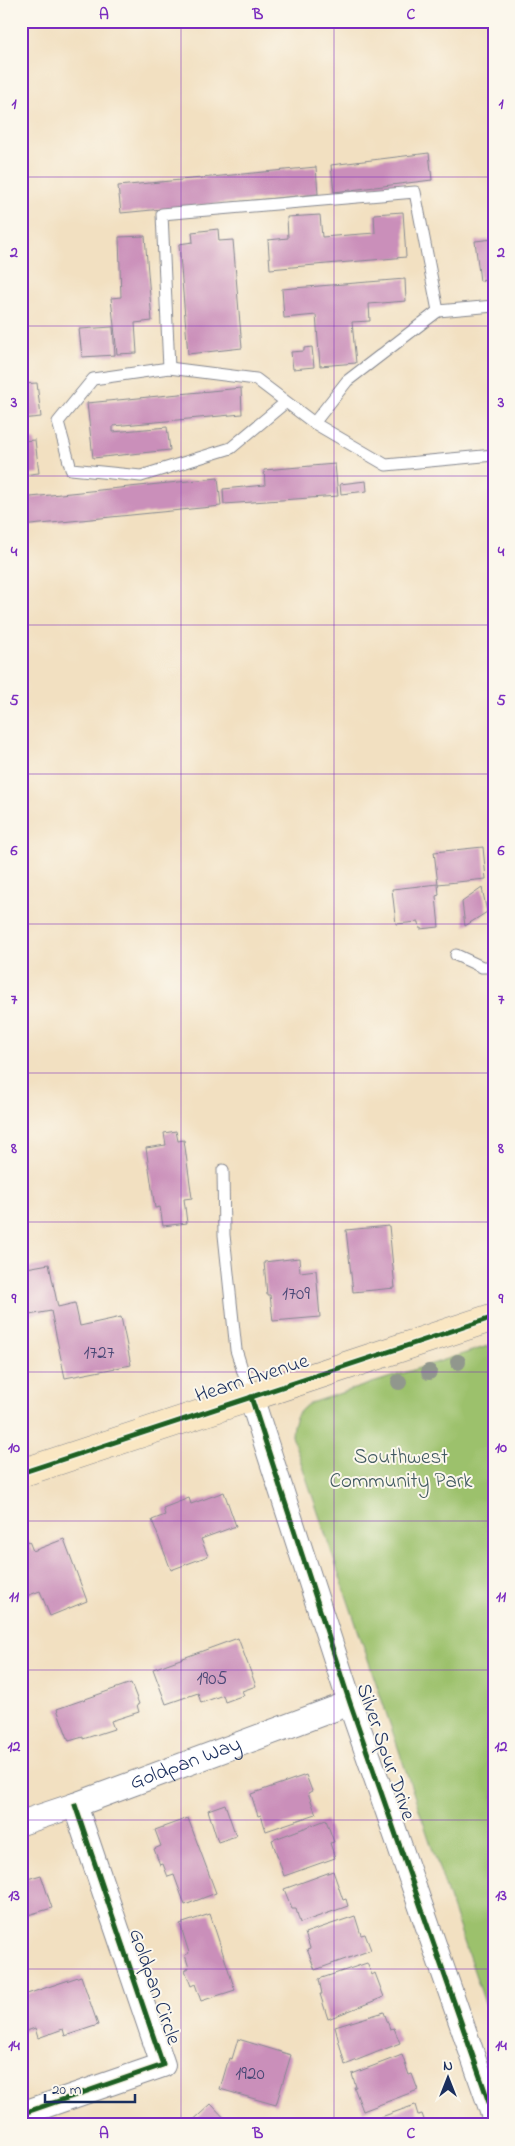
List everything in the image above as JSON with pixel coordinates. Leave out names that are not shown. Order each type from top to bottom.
[{"type":"main road","name":"Hearn Avenue","points":[[21,1472],[494,1317]]},
{"type":"street","name":"Silver Spur Drive","points":[[251,1397],[350,1703],[494,2117]]},
{"type":"street","name":"Goldpan Way","points":[[21,1823],[75,1805],[350,1703]]},
{"type":"street","name":"Goldpan Circle","points":[[21,2114],[163,2065],[75,1805]]},
{"type":"lane","points":[[169,368],[162,214],[415,192],[438,311]]},
{"type":"lane","points":[[314,423],[347,381],[438,311],[494,306]]},
{"type":"lane","points":[[286,402],[231,448],[140,476],[71,469],[58,422],[93,379],[169,368],[256,379],[314,423],[386,465],[494,455]]},
{"type":"lane","points":[[456,955],[482,967],[494,967]]},
{"type":"lane","points":[[223,1170],[224,1235],[236,1350],[251,1397]]},
{"type":"green space","name":"Southwest Community Park","points":[[494,1344],[494,2030],[292,1436],[296,1417],[310,1403]]},
{"type":"building","points":[[429,153],[432,180],[334,192],[331,165]]},
{"type":"building","points":[[316,167],[318,194],[121,213],[118,186]]},
{"type":"building","points":[[403,212],[406,257],[270,269],[268,240],[288,238],[287,217],[320,215],[322,237],[375,233],[374,214]]},
{"type":"building","points":[[218,229],[219,241],[233,240],[242,348],[188,354],[179,244],[193,242],[192,232]]},
{"type":"building","points":[[145,236],[152,321],[135,323],[137,353],[117,354],[111,298],[121,297],[119,237]]},
{"type":"building","points":[[494,239],[494,279],[480,281],[475,241]]},
{"type":"building","points":[[405,279],[406,301],[369,304],[370,321],[352,322],[356,363],[320,366],[316,315],[284,318],[282,289]]},
{"type":"building","points":[[113,327],[115,355],[82,357],[79,329]]},
{"type":"building","points":[[312,347],[314,367],[293,369],[291,352],[304,351],[304,348]]},
{"type":"building","points":[[37,383],[41,417],[21,419],[21,384]]},
{"type":"building","points":[[241,388],[242,414],[113,426],[113,432],[167,427],[170,450],[93,458],[87,403]]},
{"type":"building","points":[[35,440],[39,473],[21,475],[21,441]]},
{"type":"building","points":[[335,464],[338,496],[224,504],[223,489],[265,485],[264,470]]},
{"type":"building","points":[[218,478],[221,506],[21,526],[21,498]]},
{"type":"building","points":[[366,481],[367,491],[341,494],[340,484]]},
{"type":"building","points":[[483,847],[486,879],[438,884],[434,852]]},
{"type":"building","points":[[438,884],[439,895],[436,896],[439,927],[420,929],[419,922],[396,924],[392,889]]},
{"type":"building","points":[[482,888],[487,912],[465,926],[462,902]]},
{"type":"building","points":[[176,1131],[178,1141],[184,1140],[192,1198],[184,1199],[187,1223],[163,1226],[160,1207],[155,1208],[146,1148],[166,1145],[164,1133]]},
{"type":"building","points":[[389,1226],[395,1288],[353,1292],[346,1230]]},
{"type":"building","points":[[299,1258],[300,1272],[316,1270],[320,1317],[273,1321],[270,1295],[267,1295],[264,1262]]},
{"type":"building","points":[[49,1264],[58,1307],[75,1303],[80,1326],[121,1317],[131,1365],[65,1378],[51,1311],[24,1316],[21,1304],[21,1269]]},
{"type":"building","points":[[224,1492],[236,1526],[201,1539],[208,1556],[171,1570],[152,1520],[165,1515],[163,1508],[189,1498],[191,1504]]},
{"type":"building","points":[[64,1539],[87,1601],[50,1616],[40,1591],[21,1598],[21,1544],[29,1541],[33,1551]]},
{"type":"building","points":[[238,1638],[256,1686],[242,1691],[244,1695],[225,1702],[223,1695],[201,1703],[198,1693],[166,1704],[153,1669]]},
{"type":"building","points":[[131,1683],[139,1704],[137,1705],[139,1712],[111,1721],[114,1729],[83,1739],[83,1737],[69,1741],[57,1709]]},
{"type":"building","points":[[306,1775],[312,1791],[308,1793],[316,1814],[266,1831],[261,1815],[258,1816],[251,1794]]},
{"type":"building","points":[[225,1804],[236,1836],[218,1842],[208,1810]]},
{"type":"building","points":[[188,1818],[216,1893],[185,1905],[174,1875],[168,1877],[163,1864],[160,1865],[154,1849],[161,1846],[155,1830]]},
{"type":"building","points":[[326,1820],[334,1842],[330,1843],[335,1858],[284,1876],[272,1840]]},
{"type":"building","points":[[333,1871],[343,1900],[346,1899],[348,1906],[300,1923],[296,1909],[292,1909],[284,1889]]},
{"type":"building","points":[[22,1874],[24,1880],[41,1875],[52,1908],[21,1917]]},
{"type":"building","points":[[210,1914],[235,1990],[201,2001],[195,1984],[191,1986],[185,1970],[189,1968],[185,1955],[189,1953],[180,1924]]},
{"type":"building","points":[[355,1916],[361,1935],[365,1934],[371,1950],[315,1970],[307,1949],[310,1948],[305,1933]]},
{"type":"building","points":[[367,1963],[372,1975],[375,1973],[384,1997],[328,2019],[320,1994],[322,1994],[319,1979]]},
{"type":"building","points":[[81,1976],[98,2025],[65,2036],[63,2029],[38,2038],[35,2028],[21,2033],[21,1996]]},
{"type":"building","points":[[384,2012],[390,2029],[394,2028],[400,2043],[345,2065],[335,2027]]},
{"type":"building","points":[[238,2039],[291,2055],[276,2105],[220,2089],[229,2058],[232,2059]]},
{"type":"building","points":[[402,2055],[409,2075],[412,2074],[418,2090],[363,2111],[354,2087],[356,2087],[352,2074]]},
{"type":"building","points":[[211,2104],[231,2125],[188,2125]]},
{"type":"building","points":[[415,2105],[418,2115],[422,2114],[426,2125],[368,2125],[367,2122]]},
{"type":"cycle path","points":[[21,1473],[494,1317]]},
{"type":"cycle path","points":[[251,1397],[350,1703],[494,2117]]},
{"type":"cycle path","points":[[21,2114],[163,2065],[75,1805]]}]
